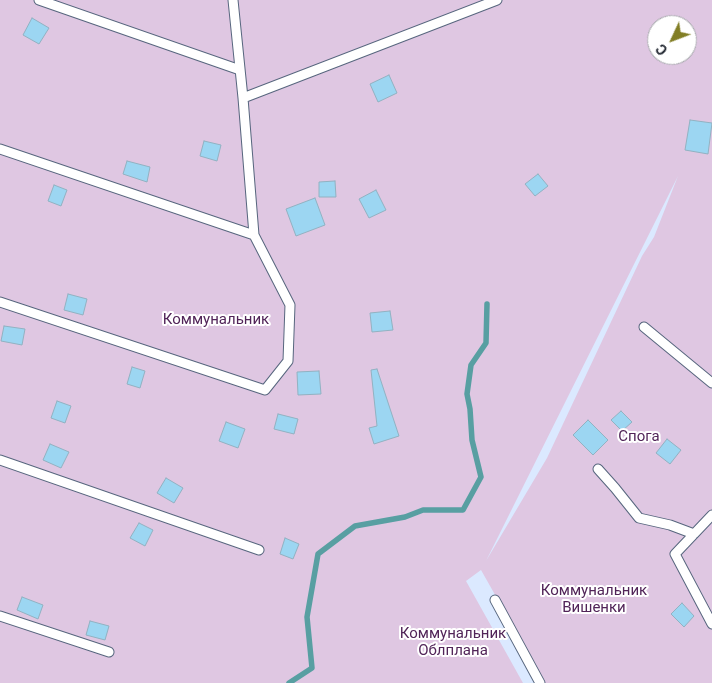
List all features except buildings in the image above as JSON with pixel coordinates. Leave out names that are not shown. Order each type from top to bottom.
[{"type":"lane","points":[[39,0],[240,70]]},
{"type":"lane","points":[[0,302],[265,390],[288,361],[290,305],[254,235],[233,0]]},
{"type":"lane","points":[[243,98],[497,0]]},
{"type":"lane","points":[[0,149],[254,235]]},
{"type":"lane","points":[[644,327],[712,383]]},
{"type":"lane","points":[[0,460],[259,550]]},
{"type":"lane","points":[[598,470],[639,518],[670,525],[694,534]]},
{"type":"lane","points":[[712,515],[675,554],[712,624]]},
{"type":"lane","points":[[495,600],[540,683]]},
{"type":"lane","points":[[0,616],[109,652]]},
{"type":"green space","name":"Коммунальник","points":[[0,0],[712,0],[712,683],[545,683],[481,570],[466,581],[523,683],[0,683]],"holes":[[[678,176],[654,237],[642,256],[547,458],[486,561]]]},
{"type":"waterway","points":[[289,683],[312,668],[307,617],[318,554],[355,526],[405,517],[423,510],[463,510],[481,477],[472,440],[467,394],[471,365],[486,343],[487,304]]},
{"type":"park label","name":"Спога","points":[[639,437]]},
{"type":"park label","name":"Коммунальник Вишенки","points":[[594,600]]},
{"type":"park label","name":"Коммунальник Облплана","points":[[453,642]]}]
